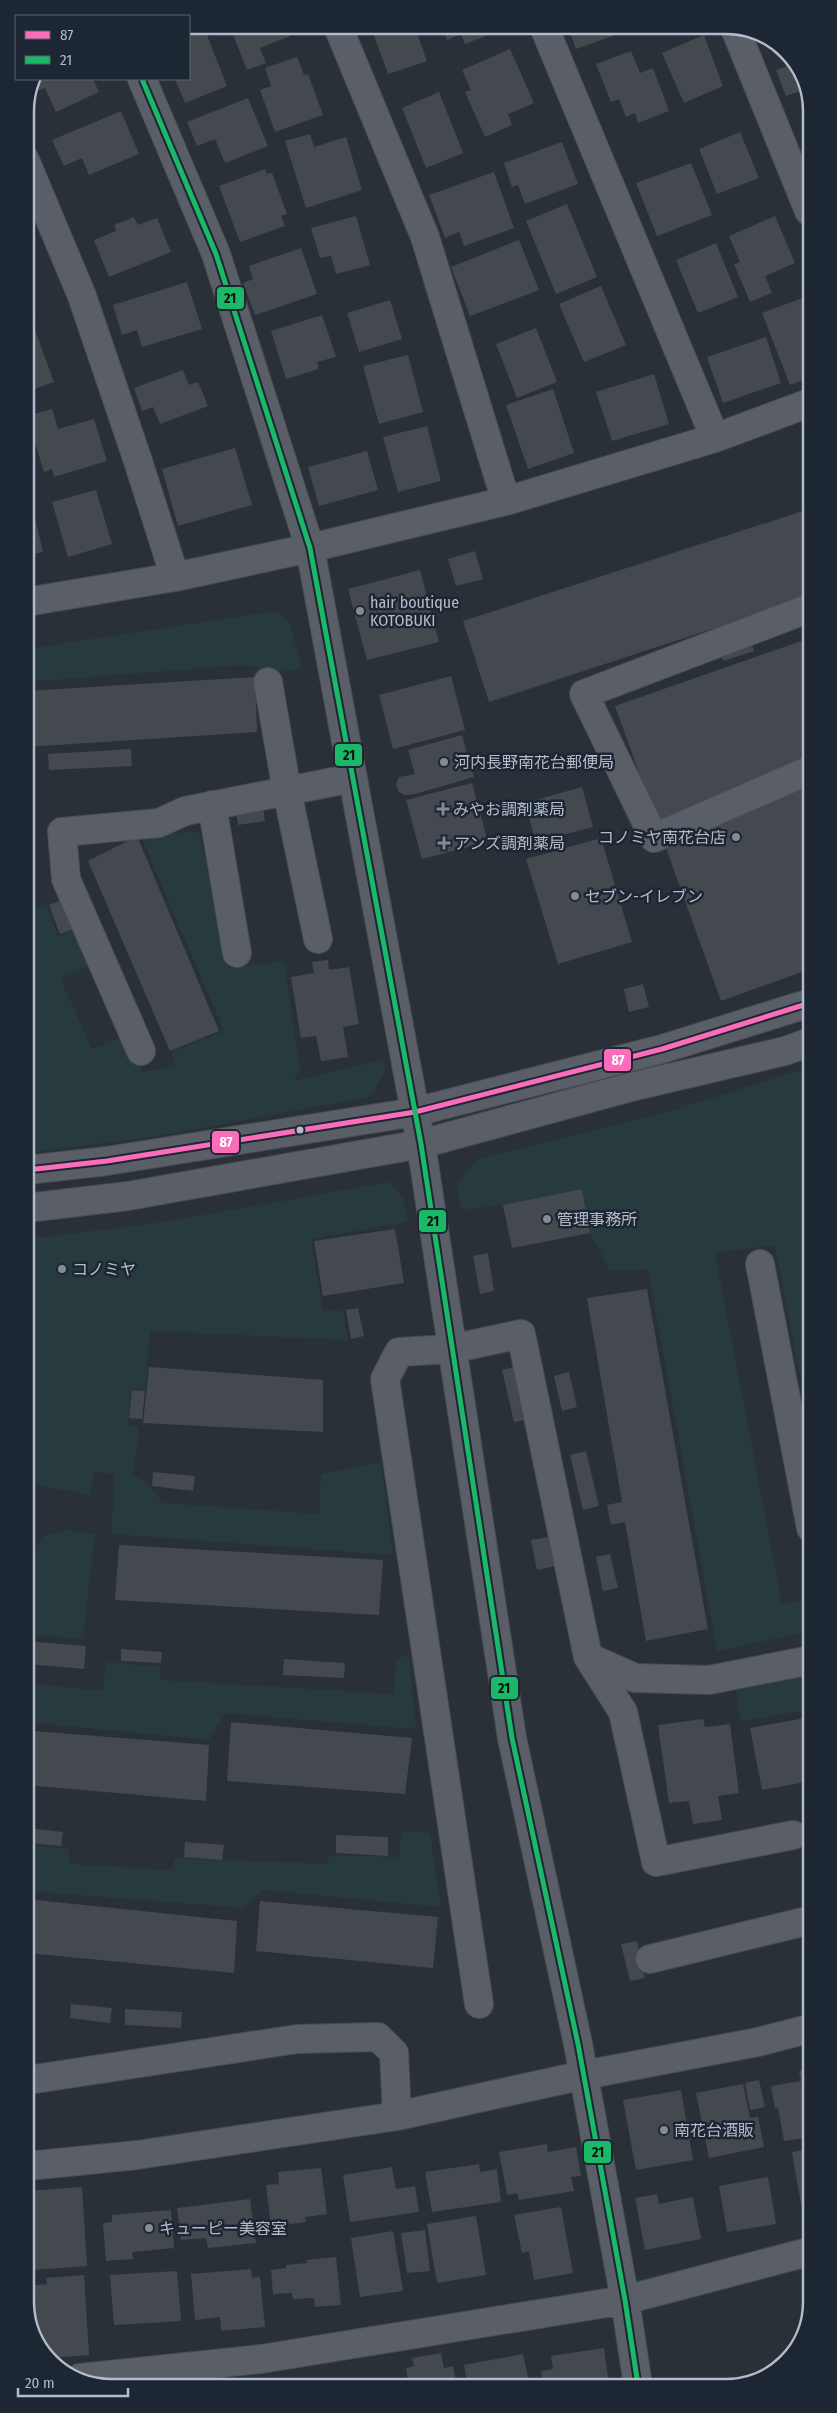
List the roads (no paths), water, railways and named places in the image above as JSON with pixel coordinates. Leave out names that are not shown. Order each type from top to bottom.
[{"type":"street","points":[[341,34],[425,237],[506,501]]},
{"type":"street","points":[[547,34],[715,438]]},
{"type":"street","points":[[738,35],[803,196]]},
{"type":"street","points":[[142,80],[216,254],[310,548],[421,1144],[512,1738],[584,2075],[625,2300],[637,2379]]},
{"type":"street","points":[[34,181],[82,296],[175,577]]},
{"type":"street","points":[[34,601],[175,577],[310,548],[506,501],[715,438],[803,405]]},
{"type":"street","points":[[803,611],[584,694],[654,838],[803,773]]},
{"type":"street","points":[[268,682],[287,791],[318,939]]},
{"type":"street","points":[[141,1051],[66,879],[62,832],[158,824],[185,811],[353,778]]},
{"type":"street","points":[[212,806],[237,953]]},
{"type":"street","points":[[34,1169],[107,1161],[415,1112],[662,1049],[803,1005]]},
{"type":"street","points":[[34,1207],[128,1196],[421,1144],[631,1087],[784,1051],[803,1044]]},
{"type":"street","points":[[760,1264],[803,1487]]},
{"type":"street","points":[[479,2004],[385,1379],[399,1352],[451,1349],[521,1334],[588,1657],[623,1712],[656,1862],[793,1835]]},
{"type":"street","points":[[588,1657],[635,1678],[709,1680],[803,1662]]},
{"type":"street","points":[[650,1959],[803,1922]]},
{"type":"street","points":[[34,2165],[137,2155],[397,2116],[584,2075],[758,2042],[803,2030]]},
{"type":"street","points":[[34,2079],[297,2039],[378,2037],[394,2053],[397,2116]]},
{"type":"street","points":[[92,2377],[261,2359],[625,2300],[803,2254]]},
{"type":"place","name":"hair boutique KOTOBUKI","points":[[360,611]]},
{"type":"place","name":"河内長野南花台郵便局","points":[[444,762]]},
{"type":"place","name":"みやお調剤薬局","points":[[443,809]]},
{"type":"place","name":"コノミヤ南花台店","points":[[736,837]]},
{"type":"place","name":"アンズ調剤薬局","points":[[444,843]]},
{"type":"place","name":"セブン-イレブン","points":[[575,896]]},
{"type":"place","name":"管理事務所","points":[[547,1219]]},
{"type":"place","name":"コノミヤ","points":[[62,1269]]},
{"type":"place","name":"南花台酒販","points":[[664,2130]]},
{"type":"place","name":"キューピー美容室","points":[[149,2228]]}]
